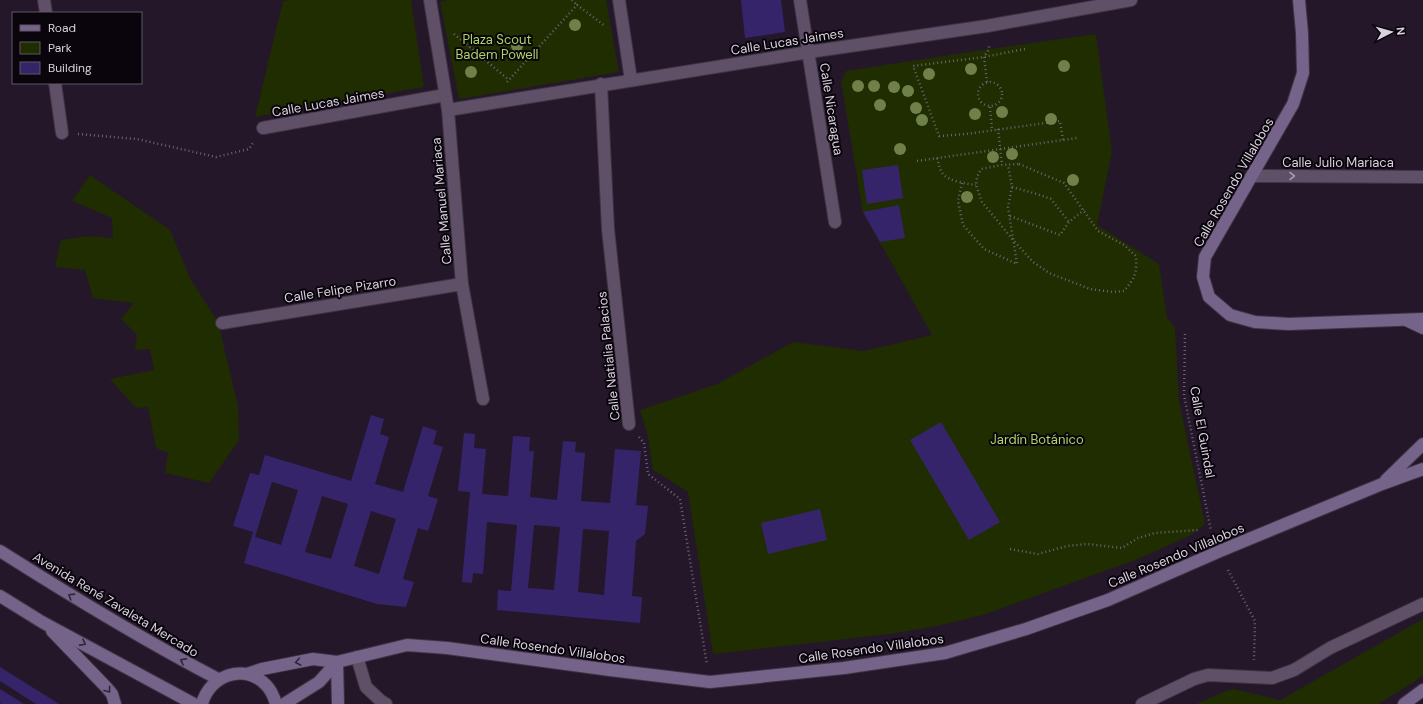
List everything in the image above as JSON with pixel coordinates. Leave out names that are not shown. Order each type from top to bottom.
[{"type":"main road","name":"Calle Rosendo Villalobos","points":[[1299,0],[1303,73],[1294,104],[1205,257],[1204,277],[1209,297],[1230,315],[1255,322],[1289,324],[1423,319]]},
{"type":"main road","name":"Calle Rosendo Villalobos","points":[[1405,319],[1423,328]]},
{"type":"main road","name":"Calle Rosendo Villalobos","points":[[1382,484],[1423,444]]},
{"type":"main road","name":"Calle Rosendo Villalobos","points":[[218,679],[232,674],[247,674],[262,669],[313,659],[337,662],[407,645],[447,648],[710,682],[844,668],[945,653],[1026,629],[1108,600],[1220,551],[1382,484],[1423,469]]},
{"type":"main road","name":"Avenida René Zavaleta Mercado","points":[[0,551],[79,601],[184,662],[218,679]]},
{"type":"main road","points":[[0,596],[42,622],[194,704]]},
{"type":"main road","points":[[42,622],[107,688],[112,694],[115,704]]},
{"type":"main road","points":[[284,704],[319,682],[337,662]]},
{"type":"main road","points":[[337,662],[338,704]]},
{"type":"main road","points":[[247,674],[258,678],[266,685],[276,704]]},
{"type":"main road","points":[[202,704],[204,696],[218,679]]},
{"type":"main road","points":[[1404,704],[1423,690]]},
{"type":"street","points":[[44,0],[46,12]]},
{"type":"street","name":"Calle Manuel Mariaca","points":[[430,0],[448,110],[462,284],[483,398]]},
{"type":"street","points":[[619,0],[631,80]]},
{"type":"street","name":"Calle Nicaragua","points":[[800,0],[835,222]]},
{"type":"street","name":"Calle Lucas Jaimes","points":[[448,110],[601,84],[987,26],[1131,0]]},
{"type":"street","points":[[55,84],[62,133]]},
{"type":"street","name":"Calle Natialia Palacios","points":[[601,84],[608,229],[629,424]]},
{"type":"street","name":"Calle Lucas Jaimes","points":[[263,128],[445,95]]},
{"type":"street","name":"Calle Julio Mariaca","points":[[1253,176],[1423,177]]},
{"type":"street","name":"Calle Felipe Pizarro","points":[[222,323],[462,284]]},
{"type":"street","points":[[1142,704],[1194,678],[1208,675],[1272,678],[1294,670],[1330,648],[1423,604]]},
{"type":"street","points":[[357,657],[366,688],[386,704]]},
{"type":"path","points":[[572,0],[607,28]]},
{"type":"path","points":[[505,84],[577,5]]},
{"type":"path","points":[[987,26],[989,48],[984,57],[987,82]]},
{"type":"path","points":[[451,31],[509,80]]},
{"type":"path","points":[[1025,49],[984,57],[913,66],[939,136],[1060,121],[1063,140]]},
{"type":"path","points":[[987,82],[991,82],[999,86],[1002,93],[1000,101],[994,106],[990,107],[982,104],[978,98],[978,90],[980,86],[987,82]]},
{"type":"path","points":[[990,107],[992,130]]},
{"type":"path","name":"Calle Lucas Jaimes","points":[[62,133],[137,139],[216,157],[250,149],[263,128]]},
{"type":"path","points":[[998,129],[1002,165]]},
{"type":"path","points":[[917,161],[1077,138]]},
{"type":"path","points":[[937,158],[944,175],[962,183],[976,185]]},
{"type":"path","points":[[1019,164],[1064,183],[1098,231],[1124,244],[1136,256],[1137,270],[1133,280],[1124,291],[1113,292],[1090,289],[1049,273],[1033,262],[982,202],[976,185],[977,177],[981,169],[1008,165],[1019,164]]},
{"type":"path","points":[[962,183],[958,201],[963,226],[984,250],[1016,264],[1014,241],[1008,207],[1012,186],[1008,165]]},
{"type":"path","points":[[1012,186],[1051,199],[1069,222]]},
{"type":"path","points":[[1010,216],[1060,235],[1069,222],[1084,210]]},
{"type":"path","name":"Calle El Guindal","points":[[1185,334],[1184,395],[1211,532]]},
{"type":"path","name":"Calle Natialia Palacios","points":[[629,424],[644,443],[648,474],[680,499],[705,649]]},
{"type":"path","points":[[1010,549],[1038,554],[1067,546],[1087,544],[1122,548],[1138,538],[1155,533],[1198,530]]},
{"type":"path","points":[[1228,570],[1255,621],[1253,676]]},
{"type":"green space","points":[[411,0],[424,87],[255,117],[283,1]]},
{"type":"green space","name":"Plaza Scout Badem Powell","points":[[449,0],[606,0],[619,72],[459,99],[440,2]]},
{"type":"green space","name":"Jardín Botánico","points":[[1096,34],[1112,152],[1097,225],[1159,264],[1167,318],[1175,327],[1179,401],[1205,524],[1191,535],[1138,559],[983,615],[937,626],[890,634],[713,654],[688,492],[653,470],[648,436],[640,410],[717,384],[793,342],[864,351],[932,335],[863,212],[841,81],[846,71]]},
{"type":"green space","points":[[90,175],[170,230],[191,280],[218,322],[238,406],[239,440],[209,483],[165,473],[168,453],[156,448],[148,407],[136,408],[110,379],[154,370],[150,349],[135,350],[137,335],[121,319],[134,303],[93,298],[85,270],[55,267],[61,240],[87,236],[113,238],[112,218],[72,201]]},
{"type":"green space","points":[[1423,619],[1423,675],[1378,704],[1196,704],[1234,689],[1280,700]]},
{"type":"building","points":[[741,0],[781,0],[785,32],[745,38]]},
{"type":"building","points":[[898,165],[903,198],[867,204],[862,170]]},
{"type":"building","points":[[899,205],[905,238],[880,242],[863,212]]},
{"type":"building","points":[[371,415],[384,419],[380,434],[389,437],[375,484],[403,492],[423,426],[437,431],[433,444],[443,447],[428,496],[438,499],[428,531],[418,528],[403,579],[414,582],[406,607],[377,604],[244,563],[253,532],[233,526],[250,473],[259,475],[265,455],[351,481]],"holes":[[[272,482],[298,490],[281,545],[255,537]],[[322,496],[348,504],[331,559],[305,552]],[[371,511],[396,519],[379,574],[354,566]]]},
{"type":"building","points":[[941,422],[1000,522],[969,540],[910,440]]},
{"type":"building","points":[[464,433],[475,434],[474,448],[486,449],[482,494],[508,496],[513,436],[530,437],[529,451],[534,451],[530,497],[557,500],[563,441],[576,442],[575,452],[585,453],[581,501],[610,503],[615,449],[641,451],[636,505],[648,506],[645,534],[636,541],[632,596],[642,597],[640,623],[497,610],[498,590],[511,591],[517,525],[487,522],[483,574],[473,573],[472,583],[462,582],[470,492],[458,491]],"holes":[[[534,525],[560,527],[554,590],[528,588]],[[583,529],[609,531],[604,595],[578,592]]]},
{"type":"building","points":[[820,509],[827,540],[768,554],[761,523]]},
{"type":"building","points":[[0,667],[59,704],[36,704],[0,681]]},
{"type":"building","points":[[0,689],[24,704],[0,703]]}]
